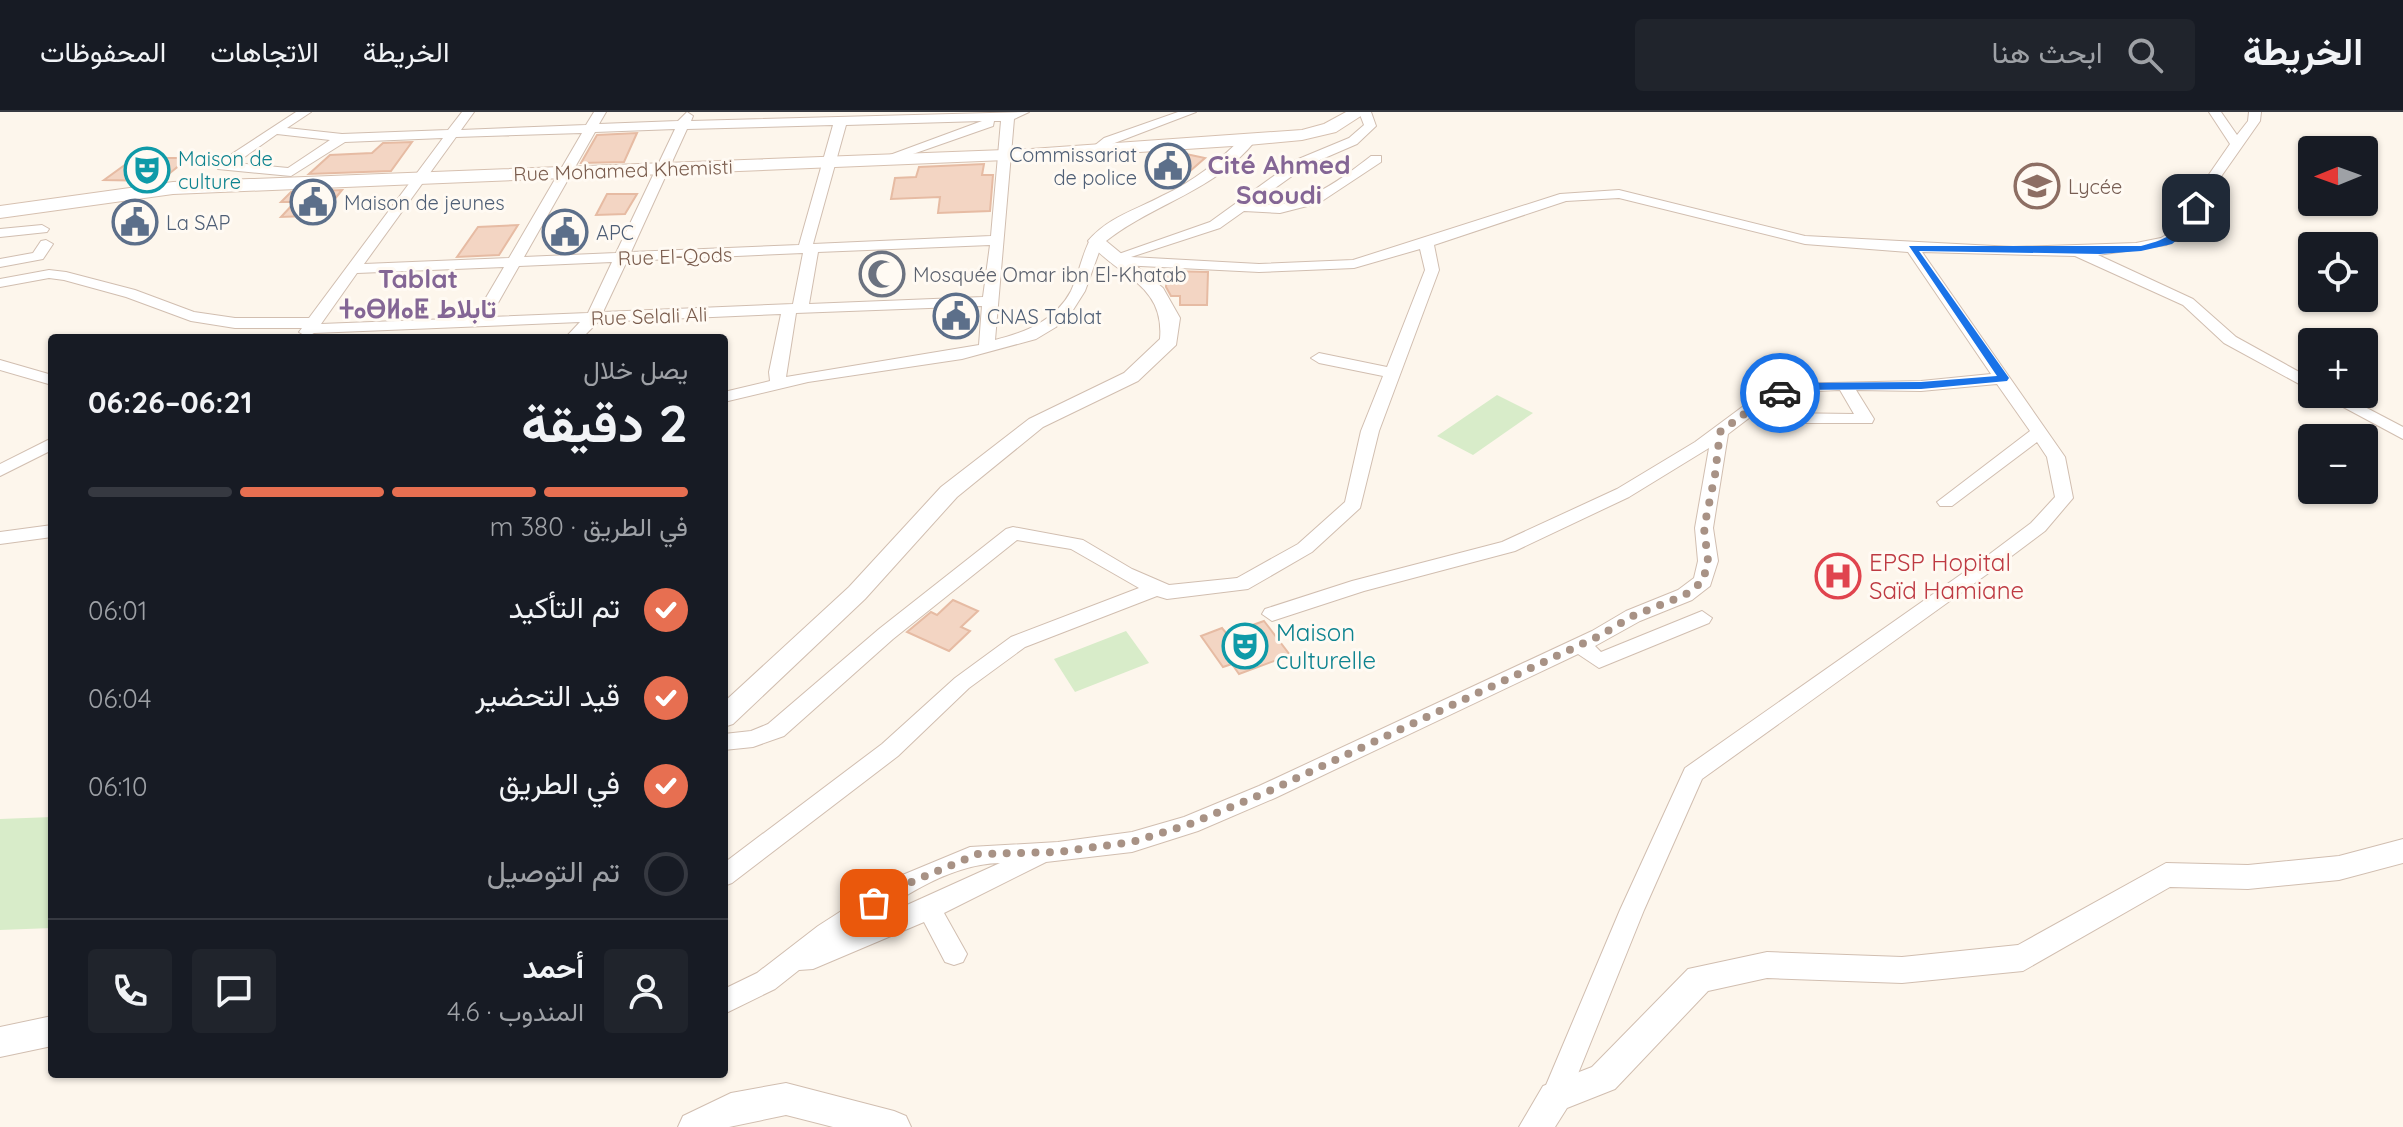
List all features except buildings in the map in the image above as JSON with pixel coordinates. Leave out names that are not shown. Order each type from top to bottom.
[{"type":"main road","name":"Rue Mohamed Khemisti","points":[[0,212],[173,188],[1002,155],[1248,140],[1316,132],[1352,118],[1359,112]]},
{"type":"street","points":[[291,172],[223,166],[305,112]]},
{"type":"street","points":[[309,330],[468,112]]},
{"type":"street","points":[[479,322],[600,112]]},
{"type":"street","points":[[577,334],[593,318],[660,168],[689,112]]},
{"type":"street","points":[[885,159],[1023,112]]},
{"type":"street","points":[[1095,150],[1108,141],[1190,112]]},
{"type":"street","points":[[1118,259],[1215,225],[1301,163],[1353,141],[1370,126],[1365,112]]},
{"type":"street","points":[[2215,112],[2236,143]]},
{"type":"street","points":[[1118,259],[1259,268],[1354,264],[1565,197],[1619,194],[1805,240],[1912,248],[2141,249],[2168,242],[2184,230],[2236,143],[2254,121],[2255,112]]},
{"type":"street","points":[[275,130],[342,138],[1008,117]]},
{"type":"street","points":[[987,346],[988,301],[1008,117]]},
{"type":"street","points":[[779,383],[777,372],[811,250],[806,244],[841,120]]},
{"type":"street","points":[[275,183],[342,138]]},
{"type":"street","points":[[728,396],[779,383],[962,354],[1030,336],[1051,324],[1078,291],[1096,241],[1125,218],[1168,200],[1219,170],[1248,140]]},
{"type":"street","points":[[1241,206],[1267,212],[1294,208],[1341,187],[1376,159]]},
{"type":"street","points":[[0,233],[44,237],[38,256],[0,263]]},
{"type":"street","name":"Rue El-Qods","points":[[353,269],[997,240]]},
{"type":"street","points":[[728,713],[857,593],[949,492],[1036,423],[1131,377],[1169,341],[1171,318],[1154,288],[1096,241]]},
{"type":"street","points":[[728,742],[753,739],[776,730],[886,634],[1013,533],[1076,544],[1125,574],[1167,592],[1241,584],[1305,548],[1354,504],[1370,431],[1432,270],[1426,243]]},
{"type":"street","points":[[1536,1127],[1555,1097],[1632,910],[1693,774],[2038,527],[2064,498],[2056,457],[1912,248]]},
{"type":"street","points":[[2075,250],[2188,302],[2230,340],[2298,378]]},
{"type":"street","name":"Rue Selali Ali","points":[[0,283],[49,274],[66,276],[94,286],[130,293],[191,316],[309,330],[988,301]]},
{"type":"street","points":[[1319,358],[1394,373]]},
{"type":"street","points":[[0,365],[48,379]]},
{"type":"street","points":[[1272,614],[1359,586],[1508,547],[1623,493],[1720,432],[1755,406],[1790,387],[1921,386],[2004,378]]},
{"type":"street","points":[[1755,406],[1763,418],[1866,419],[1845,385]]},
{"type":"street","points":[[2354,408],[2403,434]]},
{"type":"street","points":[[779,971],[827,934],[897,888],[978,854],[1044,852],[1132,842],[1190,824],[1267,792],[1580,645],[1633,616],[1685,595],[1703,581],[1708,561],[1704,528],[1720,432]]},
{"type":"street","points":[[1946,502],[2040,432]]},
{"type":"street","points":[[0,471],[48,445]]},
{"type":"street","points":[[0,538],[48,532]]},
{"type":"street","points":[[728,873],[890,750],[962,683],[1018,642],[1158,588]]},
{"type":"street","points":[[1580,645],[1599,661],[1702,618]]},
{"type":"street","points":[[1555,1097],[1603,1078],[1699,979],[1767,965],[1902,970],[2023,958],[2166,875],[2248,877],[2339,868],[2403,851]]},
{"type":"street","points":[[728,1000],[779,971],[929,909],[1044,852]]},
{"type":"street","points":[[929,909],[954,954]]},
{"type":"street","points":[[0,1042],[48,1032]]},
{"type":"street","points":[[695,1127],[731,1109],[786,1099],[894,1127]]},
{"type":"green space","points":[[1497,395],[1533,413],[1473,455],[1437,436]]},
{"type":"green space","points":[[1126,631],[1149,663],[1075,692],[1054,659]]},
{"type":"green space","points":[[48,817],[48,928],[0,930],[0,819]]},
{"type":"way so far","points":[[874,903],[897,888],[978,854],[1058,852],[1132,842],[1190,824],[1267,792],[1599,636],[1633,616],[1685,595],[1703,581],[1708,561],[1704,528],[1720,432],[1755,406],[1780,393]]},
{"type":"place","name":"Commissariat de police","points":[[1168,166]]},
{"type":"place","name":"Maison de culture","points":[[147,170]]},
{"type":"place","name":"Lycée","points":[[2037,186]]},
{"type":"place","name":"Maison de jeunes","points":[[313,202]]},
{"type":"place","name":"La SAP","points":[[135,222]]},
{"type":"place","name":"APC","points":[[565,232]]},
{"type":"place","name":"Mosquée Omar ibn El-Khatab","points":[[882,274]]},
{"type":"place","name":"CNAS Tablat","points":[[956,316]]},
{"type":"place","name":"EPSP Hopital Saïd Hamiane","points":[[1838,576]]},
{"type":"place","name":"Maison culturelle","points":[[1245,646]]},
{"type":"district","name":"Cité Ahmed Saoudi","points":[[1279,179]]},
{"type":"district","name":"Tablat ⵜⴰⴱⵍⴰⵟ تابلاط","points":[[418,293]]},
{"type":"route","points":[[1780,393],[1790,387],[1921,386],[2004,378],[1912,248],[2141,249],[2168,242],[2184,230],[2196,208]]}]
